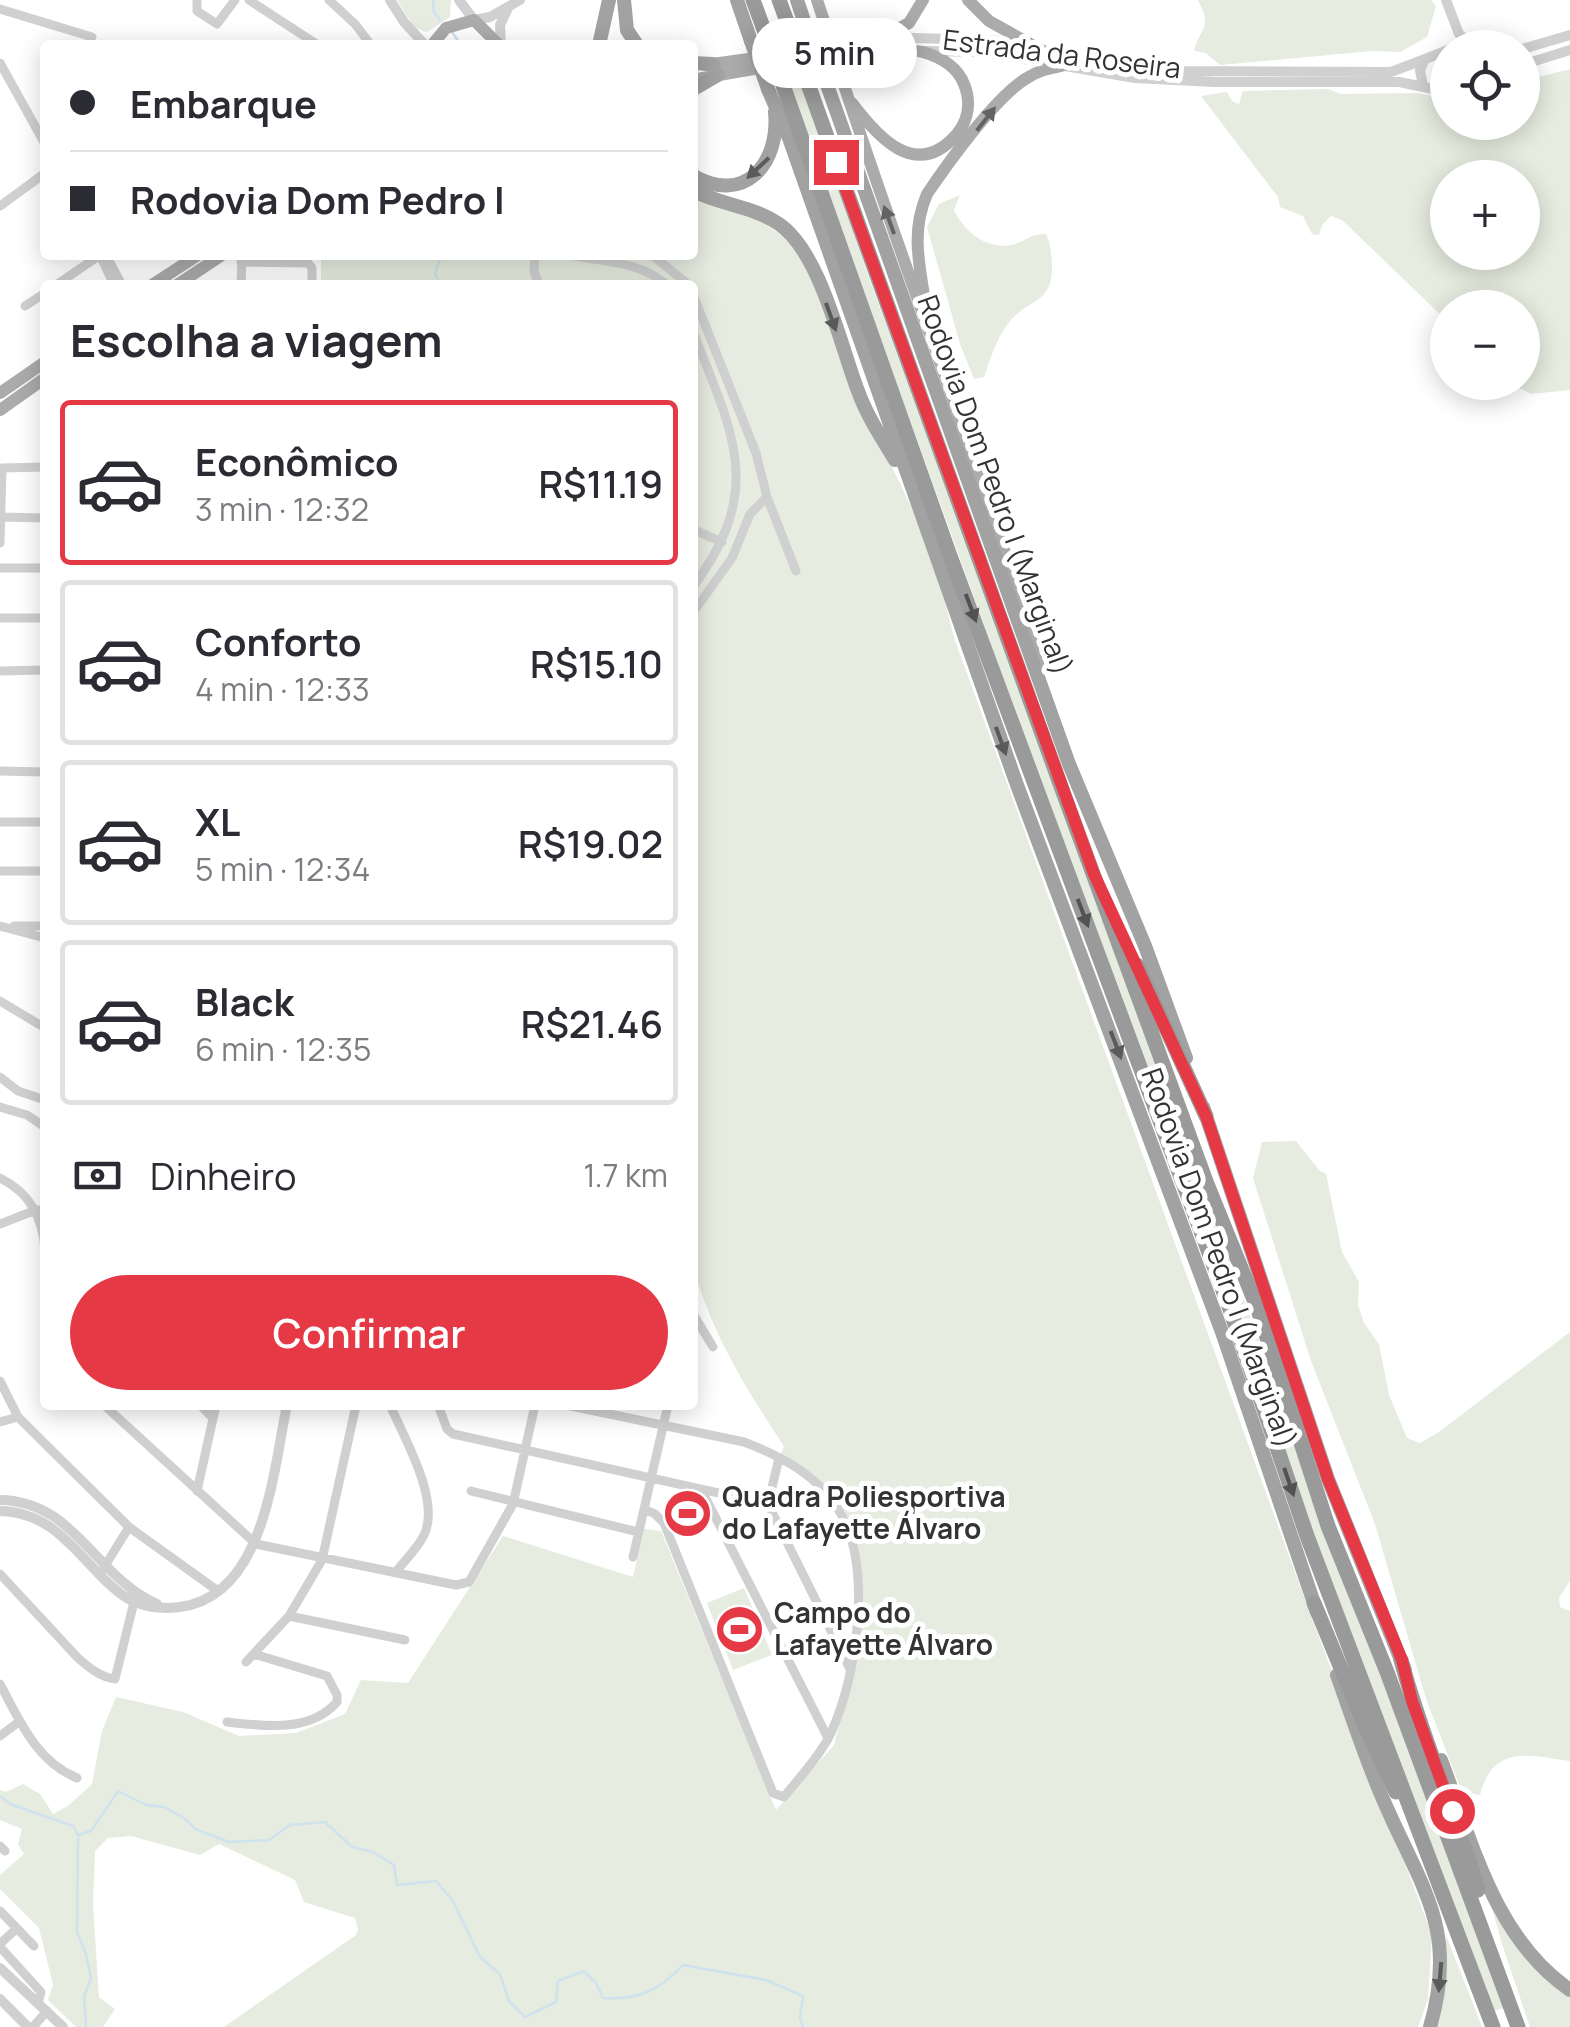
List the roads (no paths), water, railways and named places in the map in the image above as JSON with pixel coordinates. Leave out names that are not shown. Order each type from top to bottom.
[{"type":"highway","points":[[600,40],[609,0]]},
{"type":"highway","points":[[624,0],[622,11],[634,40]]},
{"type":"highway","points":[[734,0],[759,39]]},
{"type":"highway","points":[[753,0],[759,39],[775,93],[949,553],[1237,1330],[1308,1536],[1493,2027]]},
{"type":"highway","points":[[779,0],[800,34],[808,84],[1206,1184],[1257,1306],[1328,1526],[1518,2027]]},
{"type":"highway","name":"Rodovia Dom Pedro I (Marginal)","points":[[797,0],[800,34],[826,82],[1069,764],[1156,972],[1328,1479],[1500,1909],[1524,1947],[1570,1990]]},
{"type":"highway","points":[[698,66],[716,69]]},
{"type":"highway","points":[[698,85],[716,69]]},
{"type":"highway","points":[[698,179],[706,184],[735,185],[755,175],[769,160],[774,144],[775,93]]},
{"type":"highway","name":"Rodovia Dom Pedro I (Marginal)","points":[[775,93],[933,552],[1222,1332],[1334,1670],[1438,1927],[1441,1977],[1430,2027]]},
{"type":"highway","points":[[698,192],[756,212],[799,241],[812,266],[866,413],[900,468],[933,552]]},
{"type":"highway","points":[[1094,874],[1206,1116]]},
{"type":"highway","points":[[1314,1602],[1470,1964]]},
{"type":"highway","points":[[1402,1660],[1412,1701],[1462,1835],[1506,1995]]},
{"type":"main road","points":[[698,77],[716,69],[876,41],[910,23],[922,0]]},
{"type":"main road","points":[[968,0],[989,20],[1040,50]]},
{"type":"main road","points":[[819,3],[847,95],[980,469],[1069,764]]},
{"type":"main road","points":[[433,40],[446,28],[474,20],[495,40]]},
{"type":"main road","points":[[716,69],[919,51],[950,64],[962,77],[969,95],[966,120],[947,144],[913,153],[888,145],[875,134],[847,95]]},
{"type":"main road","points":[[931,332],[916,243],[926,194],[1001,98],[1041,70],[1065,65]]},
{"type":"main road","points":[[160,280],[190,260]]},
{"type":"main road","points":[[184,280],[214,260]]},
{"type":"main road","points":[[0,394],[40,366]]},
{"type":"main road","points":[[0,410],[40,382]]},
{"type":"street","points":[[197,0],[197,11],[214,24],[220,22],[234,0]]},
{"type":"street","points":[[248,0],[310,40]]},
{"type":"street","points":[[329,0],[356,24],[367,40]]},
{"type":"street","points":[[390,0],[404,22],[423,40]]},
{"type":"street","points":[[460,0],[474,20],[520,0]]},
{"type":"street","points":[[1446,0],[1457,30]]},
{"type":"street","points":[[500,40],[500,25],[508,8]]},
{"type":"street","points":[[1,12],[92,37]]},
{"type":"street","points":[[1453,30],[1454,25]]},
{"type":"street","points":[[1540,44],[1570,35]]},
{"type":"street","name":"Estrada da Roseira","points":[[876,41],[956,37],[993,40],[1143,69],[1182,71],[1390,72],[1430,57]]},
{"type":"street","points":[[1540,59],[1570,50]]},
{"type":"street","name":"Estrada da Roseira","points":[[919,51],[984,52],[1154,79],[1398,82],[1430,88]]},
{"type":"street","points":[[1422,86],[1420,70],[1425,59]]},
{"type":"street","points":[[0,62],[4,82],[40,134]]},
{"type":"street","points":[[0,206],[40,177]]},
{"type":"street","points":[[64,280],[94,260]]},
{"type":"street","points":[[259,260],[311,266],[312,280]]},
{"type":"street","points":[[600,260],[635,266],[659,280]]},
{"type":"street","points":[[658,260],[683,280]]},
{"type":"street","points":[[25,306],[40,296]]},
{"type":"street","points":[[698,307],[796,571]]},
{"type":"street","points":[[698,344],[728,421],[736,476],[732,522],[698,579]]},
{"type":"street","points":[[0,543],[2,468],[40,467]]},
{"type":"street","points":[[736,476],[751,470],[762,472]]},
{"type":"street","points":[[698,606],[732,558],[750,514],[767,497]]},
{"type":"street","points":[[735,504],[744,510],[756,510]]},
{"type":"street","points":[[0,517],[40,518]]},
{"type":"street","points":[[698,532],[722,542]]},
{"type":"street","points":[[0,568],[40,568]]},
{"type":"street","points":[[0,618],[40,618]]},
{"type":"street","points":[[0,670],[40,670]]},
{"type":"street","points":[[0,771],[40,772]]},
{"type":"street","points":[[0,822],[40,822]]},
{"type":"street","points":[[0,871],[40,872]]},
{"type":"street","points":[[1,926],[40,926]]},
{"type":"street","points":[[1,926],[40,937]]},
{"type":"street","points":[[0,1001],[40,1025]]},
{"type":"street","points":[[0,1076],[9,1085],[40,1100]]},
{"type":"street","points":[[9,1085],[0,1106],[40,1123]]},
{"type":"street","points":[[31,1117],[40,1102]]},
{"type":"street","points":[[0,1178],[25,1193],[40,1210],[0,1224]]},
{"type":"street","points":[[698,1322],[712,1347]]},
{"type":"street","points":[[0,1381],[18,1418],[129,1527],[218,1591]]},
{"type":"street","points":[[109,1410],[256,1544],[456,1585],[469,1582],[513,1504],[534,1410]]},
{"type":"street","points":[[205,1410],[214,1418]]},
{"type":"street","points":[[197,1491],[215,1410]]},
{"type":"street","points":[[0,1511],[20,1512],[50,1525],[134,1602],[152,1608],[171,1608],[202,1601],[234,1576],[256,1544],[286,1410]]},
{"type":"street","points":[[227,1722],[295,1724],[325,1712],[337,1702],[338,1695],[327,1676],[250,1658],[288,1616],[322,1560],[355,1410]]},
{"type":"street","points":[[392,1410],[423,1482],[428,1516],[424,1535],[395,1574]]},
{"type":"street","points":[[440,1410],[447,1428],[454,1434],[768,1504]]},
{"type":"street","points":[[589,1410],[744,1442],[779,1458],[815,1480],[832,1500],[854,1539],[860,1581],[852,1672],[828,1738],[784,1797],[773,1794],[664,1523],[644,1509]]},
{"type":"street","points":[[633,1557],[667,1410]]},
{"type":"street","points":[[0,1422],[18,1418]]},
{"type":"street","points":[[779,1458],[768,1504],[852,1672]]},
{"type":"street","points":[[702,1488],[828,1738]]},
{"type":"street","points":[[471,1491],[638,1532]]},
{"type":"street","points":[[0,1500],[33,1505],[56,1516],[102,1571],[152,1602],[171,1608]]},
{"type":"street","points":[[102,1571],[129,1527]]},
{"type":"street","points":[[0,1574],[77,1657],[108,1678],[115,1679],[121,1665],[134,1602]]},
{"type":"street","points":[[288,1616],[405,1640]]},
{"type":"street","points":[[0,1684],[44,1756],[59,1770],[77,1778]]},
{"type":"street","points":[[0,1736],[20,1721]]},
{"type":"street","points":[[0,1911],[34,1946]]},
{"type":"street","points":[[5,2008],[31,2027],[41,1992],[0,1946],[17,1928]]},
{"type":"street","points":[[0,1968],[63,2027]]},
{"type":"street","points":[[5,2008],[20,1996],[38,2004]]},
{"type":"street","points":[[5,2008],[19,2027]]},
{"type":"waterway","points":[[433,0],[434,12],[440,20]]},
{"type":"waterway","points":[[452,32],[458,40]]},
{"type":"waterway","points":[[438,280],[435,274],[439,260]]},
{"type":"waterway","points":[[0,1796],[10,1804],[73,1826],[78,1835],[91,1831],[118,1791],[146,1805],[164,1807],[195,1829],[229,1842],[269,1840],[290,1825],[325,1822],[352,1847],[373,1852],[394,1865],[397,1885],[436,1881],[453,1901],[480,1957],[500,1974],[509,2001],[525,2017],[556,2002],[558,1981],[584,1971],[603,1998],[616,1998],[648,1992],[683,1965],[766,1980],[803,1996],[803,2027]]},
{"type":"waterway","points":[[78,1838],[77,1932],[91,1979],[84,1996],[86,2027]]},
{"type":"place","name":"Quadra Poliesportiva do Lafayette Álvaro","points":[[687,1513]]},
{"type":"place","name":"Campo do Lafayette Álvaro","points":[[739,1629]]}]
